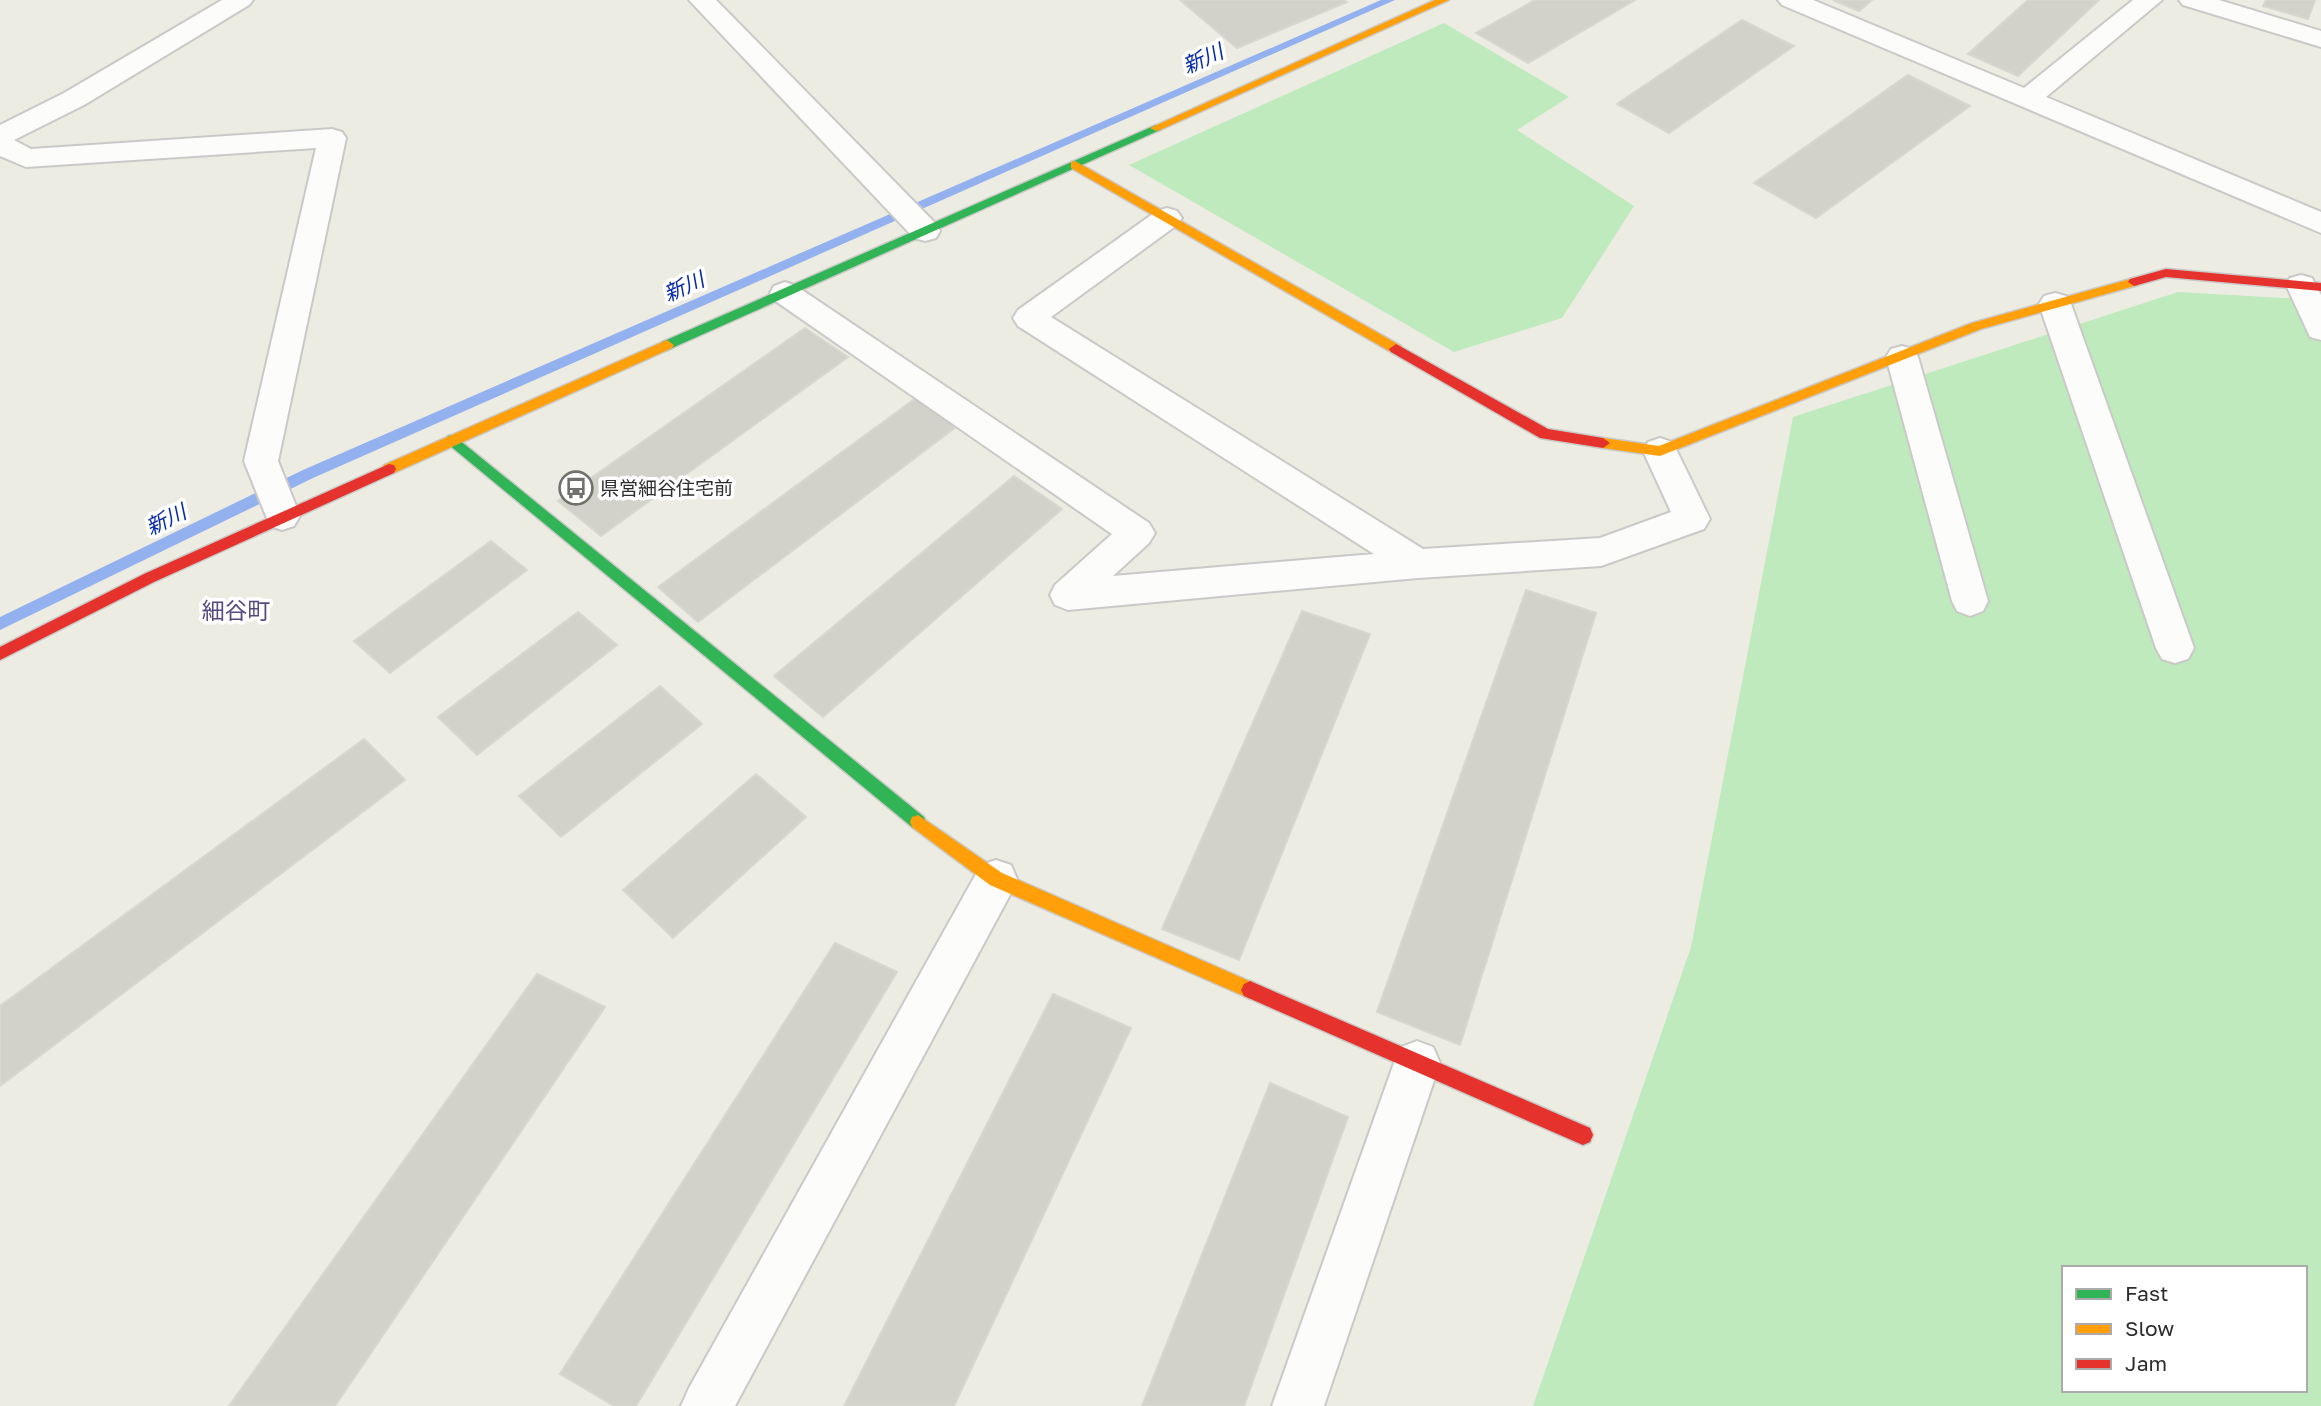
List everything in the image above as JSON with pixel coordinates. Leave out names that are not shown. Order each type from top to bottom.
[{"type":"street","points":[[0,136],[75,99],[240,0]]},
{"type":"street","points":[[0,654],[149,578],[282,516],[1444,0]]},
{"type":"street","points":[[1791,0],[2321,223]]},
{"type":"street","points":[[2027,99],[2149,0]]},
{"type":"street","points":[[2192,0],[2321,39]]},
{"type":"street","points":[[716,3],[925,231]]},
{"type":"street","points":[[0,144],[26,158],[332,138],[261,461],[282,516]]},
{"type":"street","points":[[1074,165],[1545,434],[1660,451],[1977,326],[2166,272],[2311,286],[2321,329]]},
{"type":"street","points":[[1167,218],[1029,318],[1418,564]]},
{"type":"street","points":[[785,293],[1137,533],[1068,596],[1418,564],[1601,552],[1692,519],[1660,451]]},
{"type":"street","points":[[2054,304],[2175,648]]},
{"type":"street","points":[[1902,357],[1970,601]]},
{"type":"street","points":[[453,440],[898,808],[996,879],[1583,1135]]},
{"type":"street","points":[[707,1406],[996,879]]},
{"type":"street","points":[[1298,1406],[1417,1063]]},
{"type":"green space","points":[[1444,23],[1569,97],[1517,130],[1634,206],[1562,318],[1454,352],[1129,165]]},
{"type":"green space","points":[[2178,292],[2321,300],[2321,1406],[1533,1406],[1691,947],[1793,417]]},
{"type":"building","points":[[1180,0],[1344,0],[1347,2],[1237,48]]},
{"type":"building","points":[[1535,0],[1635,0],[1528,63],[1476,33]]},
{"type":"building","points":[[1833,0],[1872,0],[1859,11]]},
{"type":"building","points":[[2028,0],[2099,0],[2018,76],[1968,54]]},
{"type":"building","points":[[2266,0],[2315,0],[2308,19],[2263,6]]},
{"type":"building","points":[[1742,20],[1794,46],[1669,133],[1617,104]]},
{"type":"building","points":[[1908,75],[1970,106],[1816,218],[1754,183]]},
{"type":"building","points":[[805,328],[848,357],[601,536],[558,501]]},
{"type":"building","points":[[916,398],[956,427],[698,622],[658,587]]},
{"type":"building","points":[[1014,476],[1062,509],[823,717],[774,676]]},
{"type":"building","points":[[491,541],[527,570],[390,673],[354,641]]},
{"type":"building","points":[[1526,590],[1596,613],[1460,1045],[1377,1012]]},
{"type":"building","points":[[1302,611],[1370,634],[1239,960],[1162,929]]},
{"type":"building","points":[[578,612],[617,645],[477,755],[438,717]]},
{"type":"building","points":[[660,686],[702,724],[561,837],[519,796]]},
{"type":"building","points":[[364,739],[405,780],[0,1086],[0,1006]]},
{"type":"building","points":[[756,774],[806,817],[673,938],[623,890]]},
{"type":"building","points":[[835,943],[897,972],[636,1406],[614,1406],[560,1374]]},
{"type":"building","points":[[537,974],[605,1007],[335,1406],[229,1406]]},
{"type":"building","points":[[1053,994],[1131,1028],[954,1406],[844,1406]]},
{"type":"building","points":[[1270,1083],[1348,1117],[1244,1406],[1142,1406]]},
{"type":"waterway","name":"新川","points":[[0,624],[308,474],[1390,0]]},
{"type":"traffic: fast","points":[[667,345],[1156,128]]},
{"type":"traffic: fast","points":[[453,440],[918,822]]},
{"type":"traffic: slow","points":[[1156,128],[1444,0]]},
{"type":"traffic: slow","points":[[1075,165],[1396,349]]},
{"type":"traffic: slow","points":[[1603,443],[1660,451],[1977,326],[2134,282]]},
{"type":"traffic: slow","points":[[389,469],[667,345]]},
{"type":"traffic: slow","points":[[918,822],[996,879],[1250,990]]},
{"type":"traffic: jam","points":[[2134,282],[2166,273],[2321,287]]},
{"type":"traffic: jam","points":[[1396,349],[1545,434],[1603,443]]},
{"type":"traffic: jam","points":[[0,654],[149,578],[389,469]]},
{"type":"traffic: jam","points":[[1250,990],[1583,1135]]},
{"type":"place","name":"県営細谷住宅前","points":[[576,488]]},
{"type":"district","name":"細谷町","points":[[236,611]]}]
